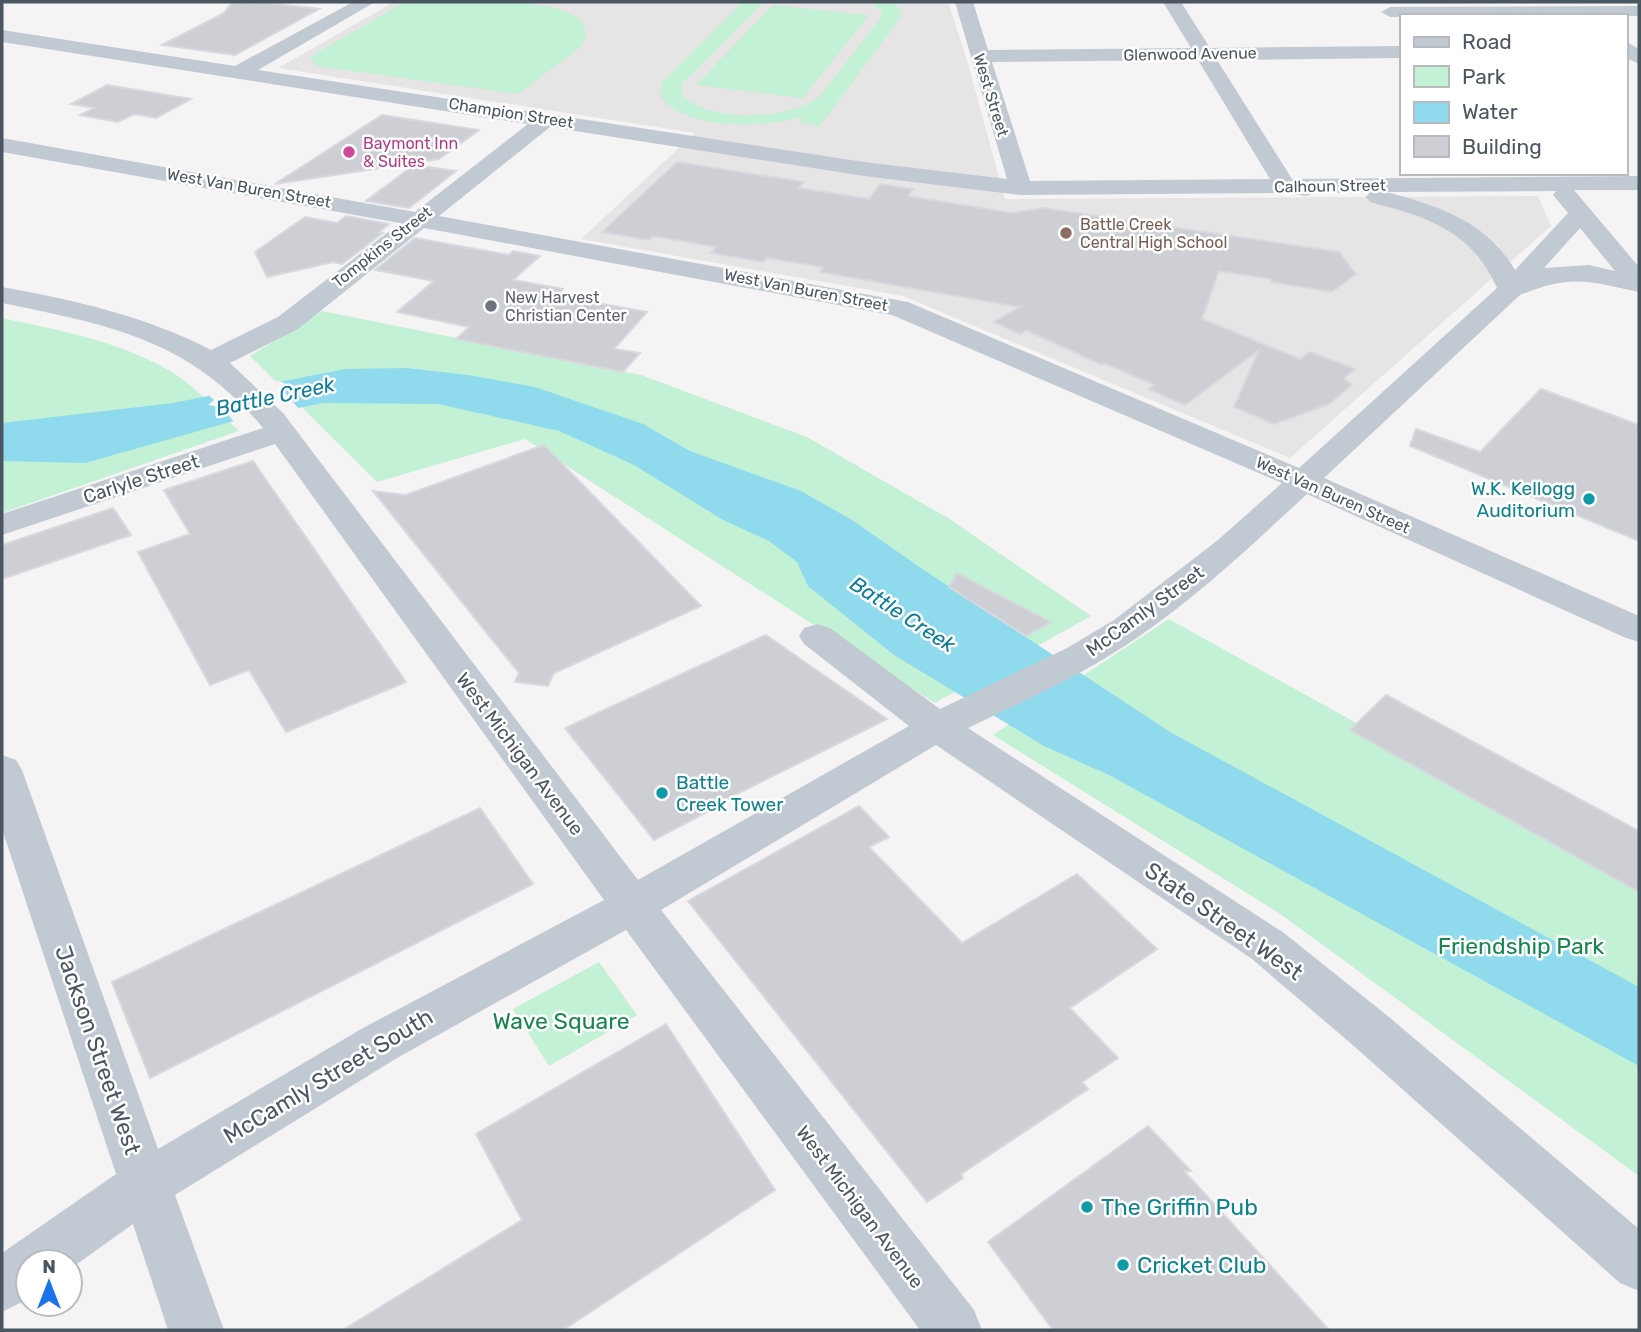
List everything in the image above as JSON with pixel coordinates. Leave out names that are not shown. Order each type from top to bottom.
[{"type":"street","points":[[239,72],[366,2]]},
{"type":"street","name":"West Street","points":[[964,2],[1021,188]]},
{"type":"street","points":[[1172,2],[1286,187],[1371,195],[1443,217],[1475,234],[1489,248],[1502,266],[1511,289],[1547,275],[1589,273],[1635,278]]},
{"type":"street","points":[[1391,13],[1639,11]]},
{"type":"street","name":"Champion Street","points":[[2,36],[878,171],[1021,188]]},
{"type":"street","name":"Glenwood Avenue","points":[[979,56],[1400,52]]},
{"type":"street","name":"Tompkins Street","points":[[217,367],[288,323],[547,118]]},
{"type":"street","name":"West Van Buren Street","points":[[2,145],[899,308],[1301,480],[1639,630]]},
{"type":"street","points":[[1550,179],[1635,278]]},
{"type":"street","name":"Calhoun Street","points":[[1021,188],[1286,187],[1550,179],[1639,183]]},
{"type":"street","name":"McCamly Street","points":[[632,905],[950,721],[1080,657],[1127,628],[1230,547],[1511,289],[1581,213]]},
{"type":"street","name":"West Michigan Avenue","points":[[2,295],[113,320],[174,342],[217,367],[276,426],[632,905],[954,1330]]},
{"type":"street","name":"Carlyle Street","points":[[2,525],[276,426]]},
{"type":"street","name":"State Street West","points":[[817,636],[950,721],[1268,946],[1372,1032],[1639,1264]]},
{"type":"street","name":"Jackson Street West","points":[[2,770],[195,1330]]},
{"type":"street","name":"McCamly Street South","points":[[55,1248],[144,1185],[380,1043],[632,905]]},
{"type":"shaded area","name":"Battle Creek Central High School","points":[[394,2],[948,2],[1005,199],[1538,196],[1551,226],[1290,458],[903,296],[581,239],[695,133],[278,68]]},
{"type":"green space","points":[[405,2],[508,2],[549,7],[580,20],[585,31],[582,46],[518,94],[316,66],[310,57]]},
{"type":"green space","points":[[743,2],[764,2],[682,84],[682,95],[695,104],[729,114],[787,111],[818,98],[881,18],[882,11],[871,2],[893,2],[900,9],[901,17],[820,126],[800,123],[804,117],[768,123],[727,124],[688,116],[672,108],[660,96],[662,82]]},
{"type":"green space","points":[[773,5],[869,15],[803,98],[696,85]]},
{"type":"green space","points":[[322,311],[641,375],[807,437],[948,518],[1091,616],[935,703],[525,439],[377,482],[250,356]]},
{"type":"green space","points":[[2,318],[91,338],[155,363],[192,387],[239,431],[2,513]]},
{"type":"green space","name":"Friendship Park","points":[[1169,619],[1639,880],[1639,1176],[1279,913],[993,735]]},
{"type":"green space","name":"Wave Square","points":[[599,962],[637,1015],[549,1066],[513,1009]]},
{"type":"water","name":"Battle Creek","points":[[406,368],[468,375],[535,387],[643,424],[690,451],[801,491],[852,520],[1170,732],[1639,987],[1639,1066],[1109,775],[1044,746],[894,655],[808,586],[797,562],[769,541],[723,520],[634,465],[559,431],[438,404],[323,403],[234,421],[85,463],[2,461],[2,423],[173,403],[345,369]]},
{"type":"pier","points":[[270,379],[285,383],[281,388],[299,409],[236,424],[221,407],[208,405],[214,400],[206,393]]},
{"type":"building","points":[[259,2],[319,9],[235,55],[162,45],[224,13],[231,4]]},
{"type":"building","points":[[107,85],[191,99],[156,118],[134,114],[118,122],[80,115],[95,108],[71,104]]},
{"type":"building","name":"Baymont Inn & Suites","points":[[382,115],[479,130],[439,159],[275,184]]},
{"type":"building","points":[[677,162],[804,182],[799,188],[869,199],[880,184],[913,189],[908,196],[1012,213],[1044,208],[1339,252],[1356,274],[1332,292],[1219,271],[1202,319],[1300,359],[1310,352],[1355,369],[1344,378],[1352,385],[1329,404],[1274,424],[1234,407],[1259,350],[1185,405],[1148,389],[1155,385],[1104,363],[1102,365],[1026,330],[1020,334],[994,322],[1020,307],[820,272],[823,267],[767,258],[763,262],[711,253],[716,247],[653,236],[649,240],[602,232]]},
{"type":"building","points":[[414,165],[456,171],[409,208],[366,201]]},
{"type":"building","points":[[346,216],[389,224],[379,232],[383,233],[342,264],[333,262],[267,277],[255,252],[305,217],[337,223]]},
{"type":"building","points":[[415,238],[509,255],[513,251],[540,256],[513,280],[563,289],[557,296],[647,312],[614,349],[640,353],[623,372],[456,339],[469,327],[397,312],[434,281],[375,270]]},
{"type":"building","name":"W.K. Kellogg Auditorium","points":[[1541,389],[1639,425],[1639,541],[1410,446],[1416,429],[1480,452]]},
{"type":"building","points":[[544,445],[701,606],[554,673],[548,686],[515,682],[519,673],[373,491],[406,495]]},
{"type":"building","points":[[253,461],[406,682],[286,732],[249,670],[210,685],[138,552],[190,534],[164,490]]},
{"type":"building","points":[[113,508],[131,535],[2,579],[2,545]]},
{"type":"building","points":[[957,573],[1051,622],[1026,636],[949,587]]},
{"type":"building","points":[[766,635],[887,719],[717,804],[718,806],[654,840],[565,728]]},
{"type":"building","points":[[1386,695],[1639,831],[1639,892],[1350,730]]},
{"type":"building","points":[[859,806],[889,837],[869,847],[962,943],[1077,874],[1157,949],[1070,1008],[1118,1058],[1082,1082],[1088,1089],[961,1174],[963,1178],[927,1202],[688,901]]},
{"type":"building","points":[[480,808],[533,884],[150,1078],[112,982]]},
{"type":"building","points":[[666,1024],[775,1190],[563,1330],[343,1330],[522,1220],[476,1134]]},
{"type":"building","points":[[1148,1126],[1191,1171],[1184,1171],[1329,1330],[1053,1330],[988,1242]]},
{"type":"place","name":"Baymont Inn & Suites","points":[[349,152]]},
{"type":"place","name":"Battle Creek Central High School","points":[[1066,233]]},
{"type":"place","name":"New Harvest Christian Center","points":[[491,306]]},
{"type":"place","name":"W.K. Kellogg Auditorium","points":[[1589,499]]},
{"type":"place","name":"Battle Creek Tower","points":[[662,793]]},
{"type":"place","name":"The Griffin Pub","points":[[1087,1207]]},
{"type":"place","name":"Cricket Club","points":[[1123,1265]]}]
